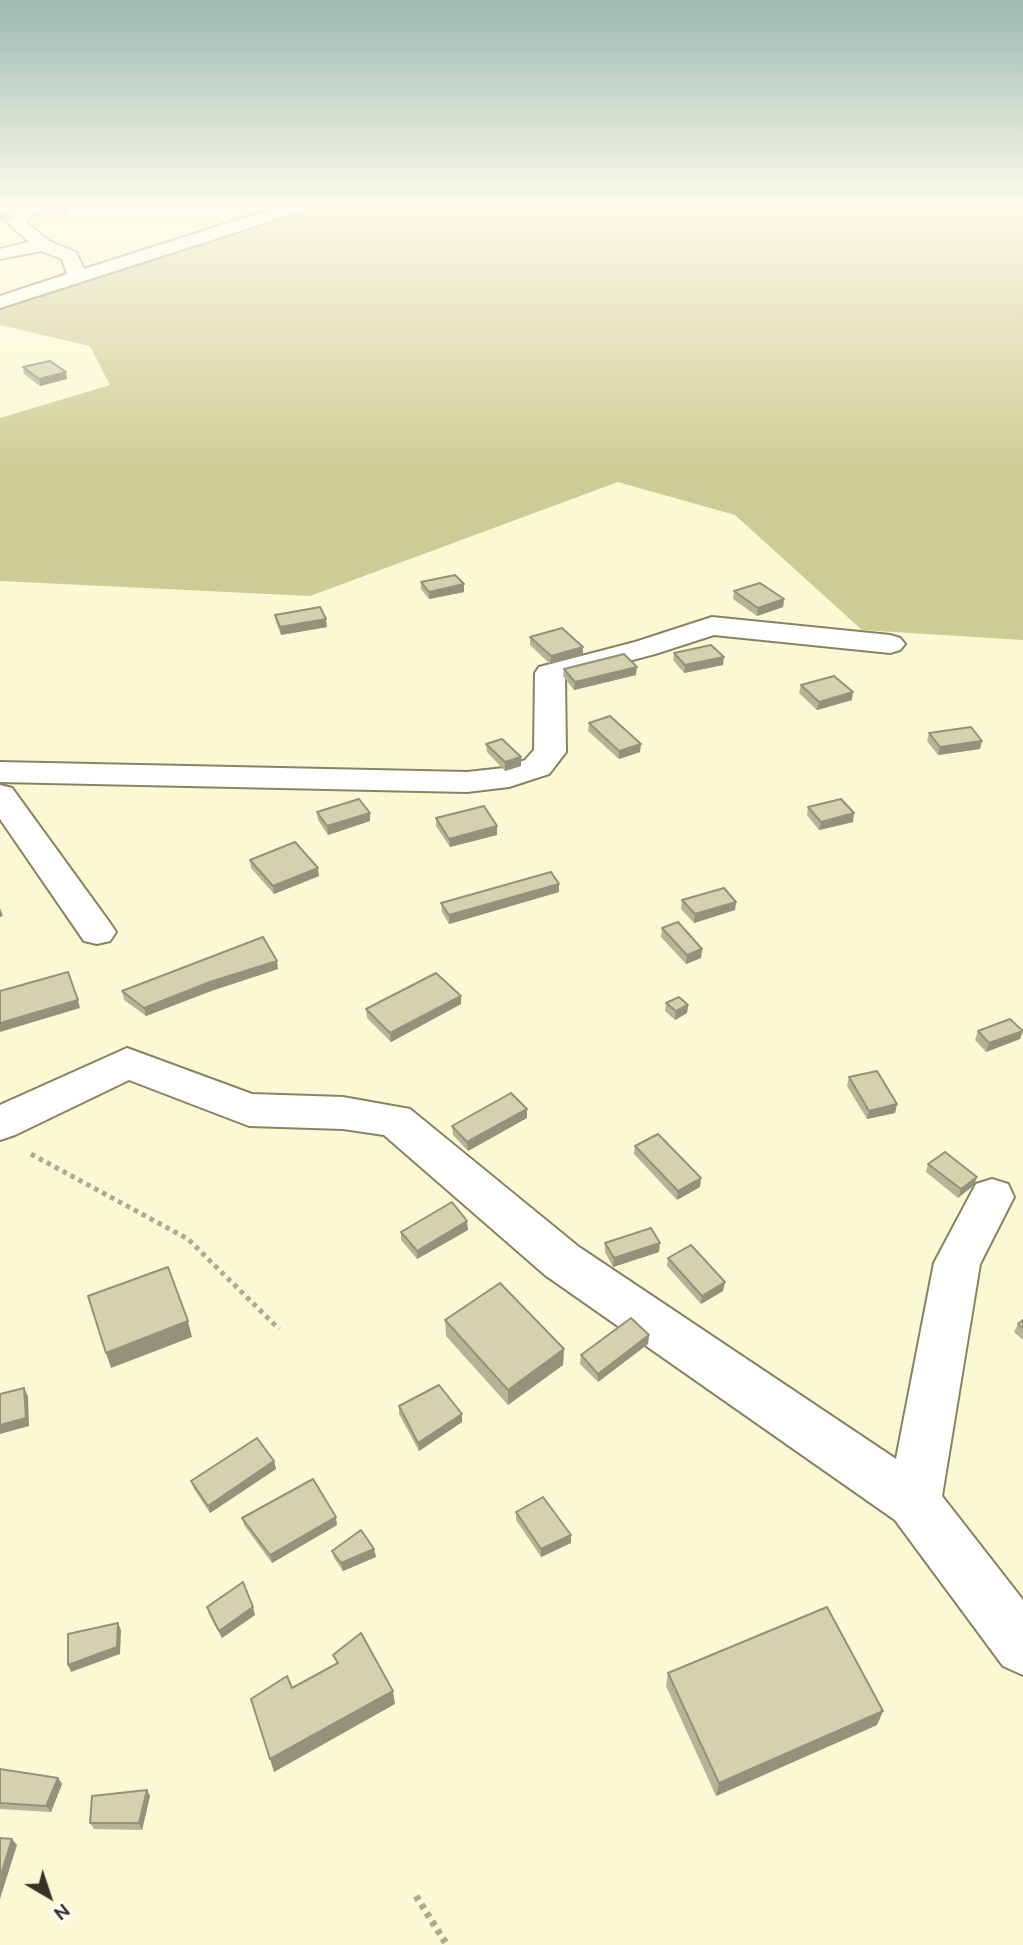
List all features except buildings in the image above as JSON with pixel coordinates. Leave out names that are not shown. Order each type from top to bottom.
[{"type":"street","points":[[0,302],[28,293]]},
{"type":"street","points":[[0,772],[467,782],[509,777],[537,767],[550,752],[550,673],[645,648],[712,626],[890,645]]},
{"type":"street","points":[[0,795],[97,932]]},
{"type":"street","points":[[11,1137],[127,1063],[250,1110],[343,1113],[395,1120],[562,1261],[915,1502],[1023,1646]]},
{"type":"street","points":[[915,1502],[957,1263],[992,1197]]},
{"type":"path","points":[[11,1137],[188,1239],[279,1329]]},
{"type":"path","points":[[416,1896],[447,1945]]},
{"type":"shaded area","points":[[50,293],[1023,293],[1023,640],[862,630],[735,515],[618,482],[310,596],[0,581],[0,418],[110,385],[90,346],[0,325],[0,309]]}]
